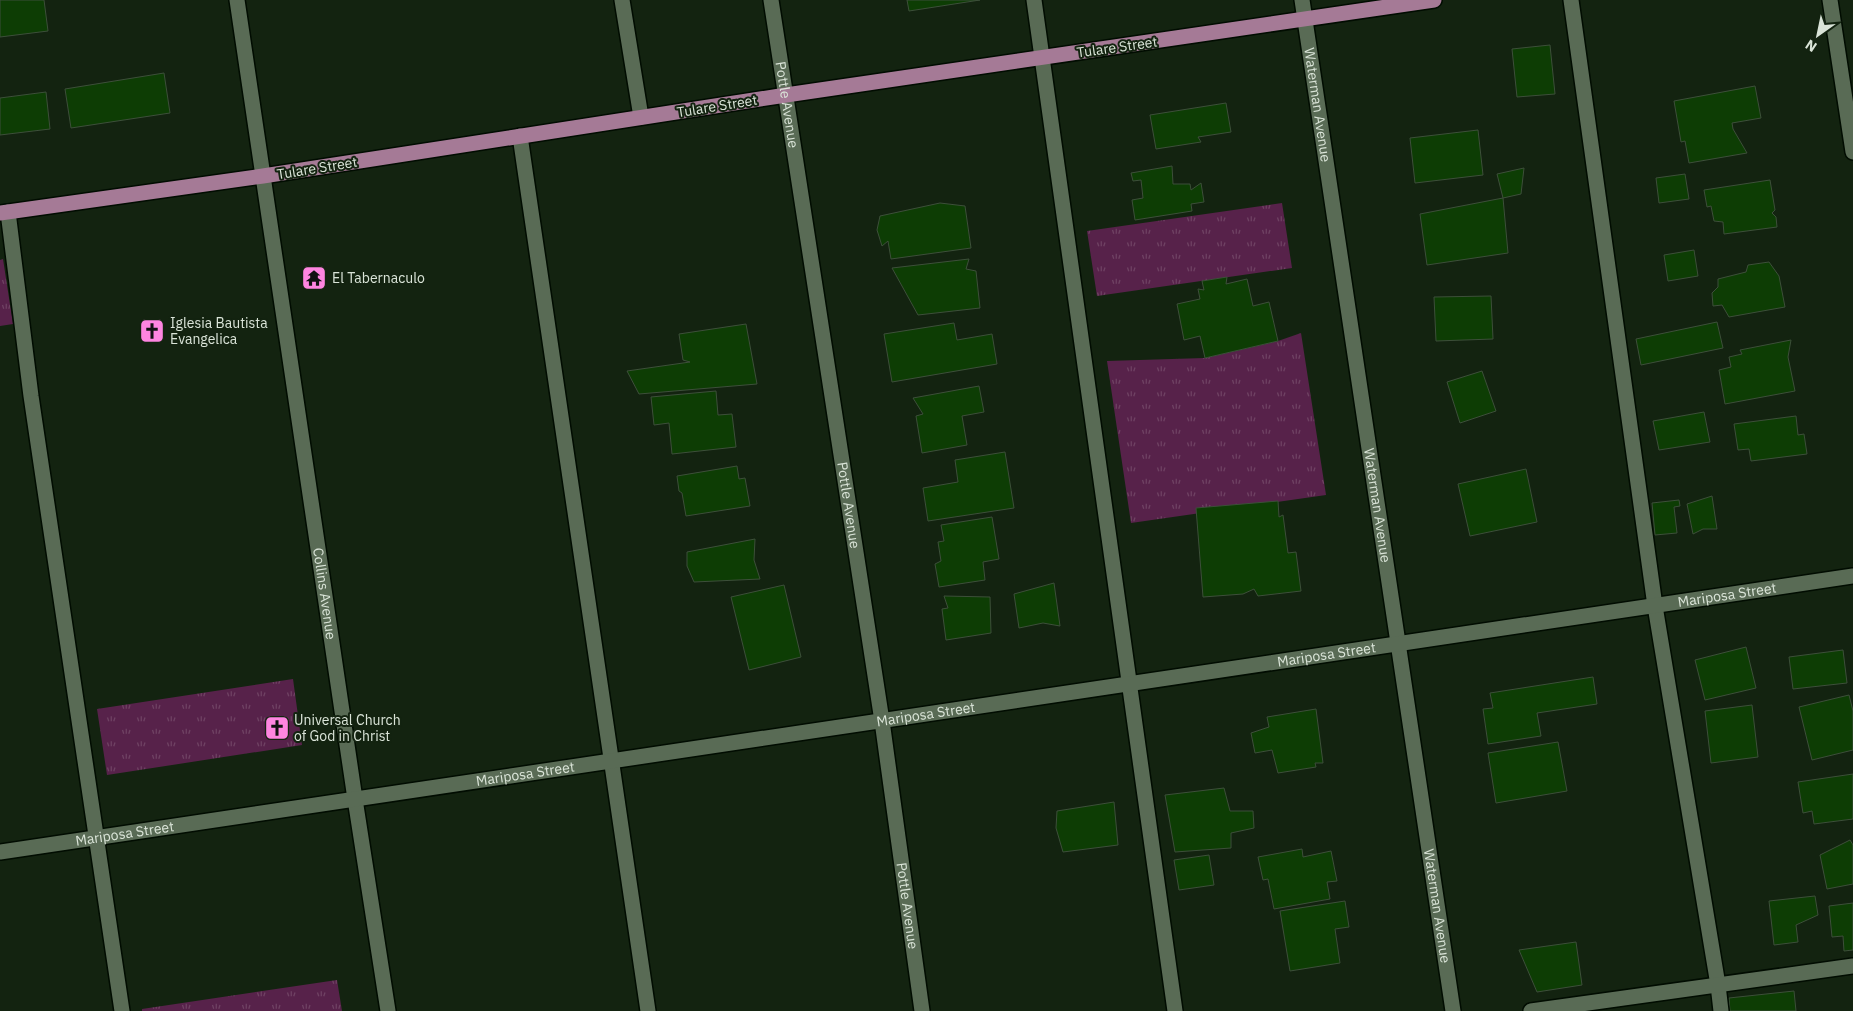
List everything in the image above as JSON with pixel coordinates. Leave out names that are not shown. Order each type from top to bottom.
[{"type":"main road","name":"Tulare Street","points":[[4,213],[263,176],[786,95],[1434,0]]},
{"type":"street","name":"Collins Avenue","points":[[238,0],[355,799],[388,1011]]},
{"type":"street","points":[[622,0],[641,117]]},
{"type":"street","name":"Pottle Avenue","points":[[771,0],[882,721],[922,1011]]},
{"type":"street","points":[[1034,0],[1175,1011]]},
{"type":"street","name":"Waterman Avenue","points":[[1302,0],[1454,1011]]},
{"type":"street","points":[[1570,0],[1655,606],[1718,985],[1720,1011]]},
{"type":"street","points":[[1830,0],[1853,152]]},
{"type":"street","points":[[520,136],[648,1011]]},
{"type":"street","points":[[4,213],[122,1011]]},
{"type":"street","name":"Mariposa Street","points":[[0,852],[1853,576]]},
{"type":"street","points":[[1531,1011],[1853,966]]},
{"type":"green space","points":[[1282,203],[1292,268],[1097,296],[1087,231]]},
{"type":"green space","points":[[3,259],[13,324],[0,326],[0,260]]},
{"type":"green space","points":[[1301,333],[1326,495],[1131,523],[1107,361],[1205,358],[1278,341]]},
{"type":"green space","points":[[293,679],[302,745],[107,775],[97,709]]},
{"type":"green space","points":[[337,980],[342,1011],[142,1011],[142,1009]]},
{"type":"building","points":[[0,0],[44,0],[48,31],[0,37]]},
{"type":"building","points":[[907,0],[980,0],[909,11]]},
{"type":"building","points":[[1550,45],[1555,94],[1517,97],[1512,49]]},
{"type":"building","points":[[164,73],[170,113],[71,128],[65,89]]},
{"type":"building","points":[[1755,86],[1761,118],[1732,123],[1733,129],[1747,153],[1689,163],[1685,141],[1681,142],[1674,101]]},
{"type":"building","points":[[46,92],[50,129],[0,135],[0,98]]},
{"type":"building","points":[[1226,103],[1231,132],[1198,137],[1201,142],[1156,149],[1150,115]]},
{"type":"building","points":[[1478,130],[1483,175],[1415,183],[1410,138]]},
{"type":"building","points":[[1172,166],[1173,184],[1190,184],[1191,190],[1201,183],[1204,202],[1191,204],[1192,211],[1135,220],[1132,200],[1143,198],[1141,180],[1133,181],[1131,173]]},
{"type":"building","points":[[1524,168],[1521,194],[1503,198],[1497,174]]},
{"type":"building","points":[[1685,174],[1689,199],[1659,203],[1656,178]]},
{"type":"building","points":[[1770,180],[1775,210],[1772,213],[1776,217],[1777,227],[1724,234],[1723,222],[1714,221],[1711,206],[1707,207],[1704,190]]},
{"type":"building","points":[[1503,198],[1508,253],[1427,265],[1420,214]]},
{"type":"building","points":[[940,203],[965,206],[971,248],[891,259],[888,241],[882,246],[877,230],[880,216]]},
{"type":"building","points":[[1694,250],[1698,276],[1668,281],[1664,255]]},
{"type":"building","points":[[969,259],[966,269],[976,271],[980,308],[918,315],[892,268]]},
{"type":"building","points":[[1769,262],[1779,276],[1785,307],[1729,317],[1722,305],[1713,306],[1712,293],[1718,287],[1718,279],[1746,272],[1748,265]]},
{"type":"building","points":[[1227,277],[1226,284],[1247,279],[1253,306],[1269,302],[1278,341],[1205,358],[1200,336],[1184,340],[1177,304],[1200,299],[1198,289],[1204,290],[1202,281]]},
{"type":"building","points":[[1491,296],[1493,339],[1436,341],[1434,297]]},
{"type":"building","points":[[1717,322],[1723,348],[1641,365],[1636,339]]},
{"type":"building","points":[[954,323],[957,340],[992,334],[997,364],[892,382],[884,334]]},
{"type":"building","points":[[746,324],[757,384],[639,394],[627,371],[690,362],[683,360],[679,334]]},
{"type":"building","points":[[1791,340],[1788,357],[1795,391],[1725,404],[1719,370],[1731,367],[1729,357],[1742,354],[1740,350]]},
{"type":"building","points":[[1482,371],[1496,411],[1460,423],[1447,382]]},
{"type":"building","points":[[979,386],[984,412],[962,416],[967,445],[922,453],[916,416],[923,414],[913,398]]},
{"type":"building","points":[[716,391],[718,415],[732,414],[736,447],[672,454],[669,423],[654,425],[651,397]]},
{"type":"building","points":[[1704,412],[1710,442],[1659,450],[1653,421]]},
{"type":"building","points":[[1796,416],[1798,435],[1804,434],[1807,454],[1751,461],[1749,449],[1738,450],[1734,424]]},
{"type":"building","points":[[1005,452],[1014,508],[928,521],[923,488],[958,482],[955,460]]},
{"type":"building","points":[[737,466],[739,479],[745,478],[750,506],[686,516],[677,476]]},
{"type":"building","points":[[1526,469],[1537,522],[1470,536],[1458,484]]},
{"type":"building","points":[[1712,496],[1717,529],[1703,529],[1693,534],[1687,504]]},
{"type":"building","points":[[1679,500],[1680,506],[1674,507],[1677,533],[1655,535],[1652,503]]},
{"type":"building","points":[[1278,501],[1279,517],[1283,515],[1288,553],[1296,552],[1301,591],[1258,596],[1254,589],[1243,594],[1203,597],[1196,508]]},
{"type":"building","points":[[992,517],[999,559],[983,562],[985,580],[939,587],[935,564],[941,561],[938,542],[944,541],[941,525]]},
{"type":"building","points":[[755,539],[754,560],[760,579],[694,582],[687,566],[687,552]]},
{"type":"building","points":[[1054,583],[1060,626],[1043,623],[1019,628],[1014,594]]},
{"type":"building","points":[[784,585],[801,657],[749,670],[731,597]]},
{"type":"building","points":[[944,596],[990,597],[991,633],[946,640],[942,609],[948,608]]},
{"type":"building","points":[[1746,647],[1756,688],[1705,700],[1695,660]]},
{"type":"building","points":[[1843,650],[1847,683],[1793,689],[1789,657]]},
{"type":"building","points":[[1593,677],[1597,704],[1537,713],[1541,736],[1488,744],[1483,709],[1493,708],[1490,693]]},
{"type":"building","points":[[1849,695],[1853,711],[1853,750],[1812,760],[1799,707]]},
{"type":"building","points":[[1752,705],[1758,757],[1711,763],[1705,711]]},
{"type":"building","points":[[1316,709],[1323,763],[1315,763],[1316,767],[1278,773],[1272,750],[1255,753],[1251,733],[1269,727],[1267,717]]},
{"type":"building","points":[[1558,742],[1567,791],[1496,803],[1488,753]]},
{"type":"building","points":[[1853,774],[1853,819],[1814,824],[1812,811],[1803,813],[1798,782]]},
{"type":"building","points":[[1224,788],[1230,811],[1253,811],[1254,828],[1231,833],[1231,848],[1175,852],[1165,795]]},
{"type":"building","points":[[1114,802],[1118,845],[1063,852],[1056,828],[1057,811]]},
{"type":"building","points":[[1850,840],[1853,845],[1853,884],[1827,889],[1820,855]]},
{"type":"building","points":[[1302,849],[1303,857],[1331,851],[1337,881],[1327,882],[1330,899],[1274,909],[1268,879],[1263,880],[1258,857]]},
{"type":"building","points":[[1209,855],[1214,885],[1179,890],[1174,860]]},
{"type":"building","points":[[1815,896],[1818,915],[1796,925],[1798,942],[1774,945],[1769,901]]},
{"type":"building","points":[[1345,901],[1349,927],[1335,929],[1340,963],[1290,971],[1280,911]]},
{"type":"building","points":[[1853,903],[1853,950],[1844,951],[1843,936],[1832,937],[1829,906]]},
{"type":"building","points":[[1576,942],[1582,985],[1537,992],[1519,950]]},
{"type":"building","points":[[1794,991],[1796,1011],[1730,1011],[1729,998]]},
{"type":"place","name":"El Tabernaculo","points":[[314,278]]},
{"type":"place","name":"Iglesia Bautista Evangelica","points":[[152,331]]},
{"type":"place","name":"Universal Church of God in Christ","points":[[277,728]]}]
